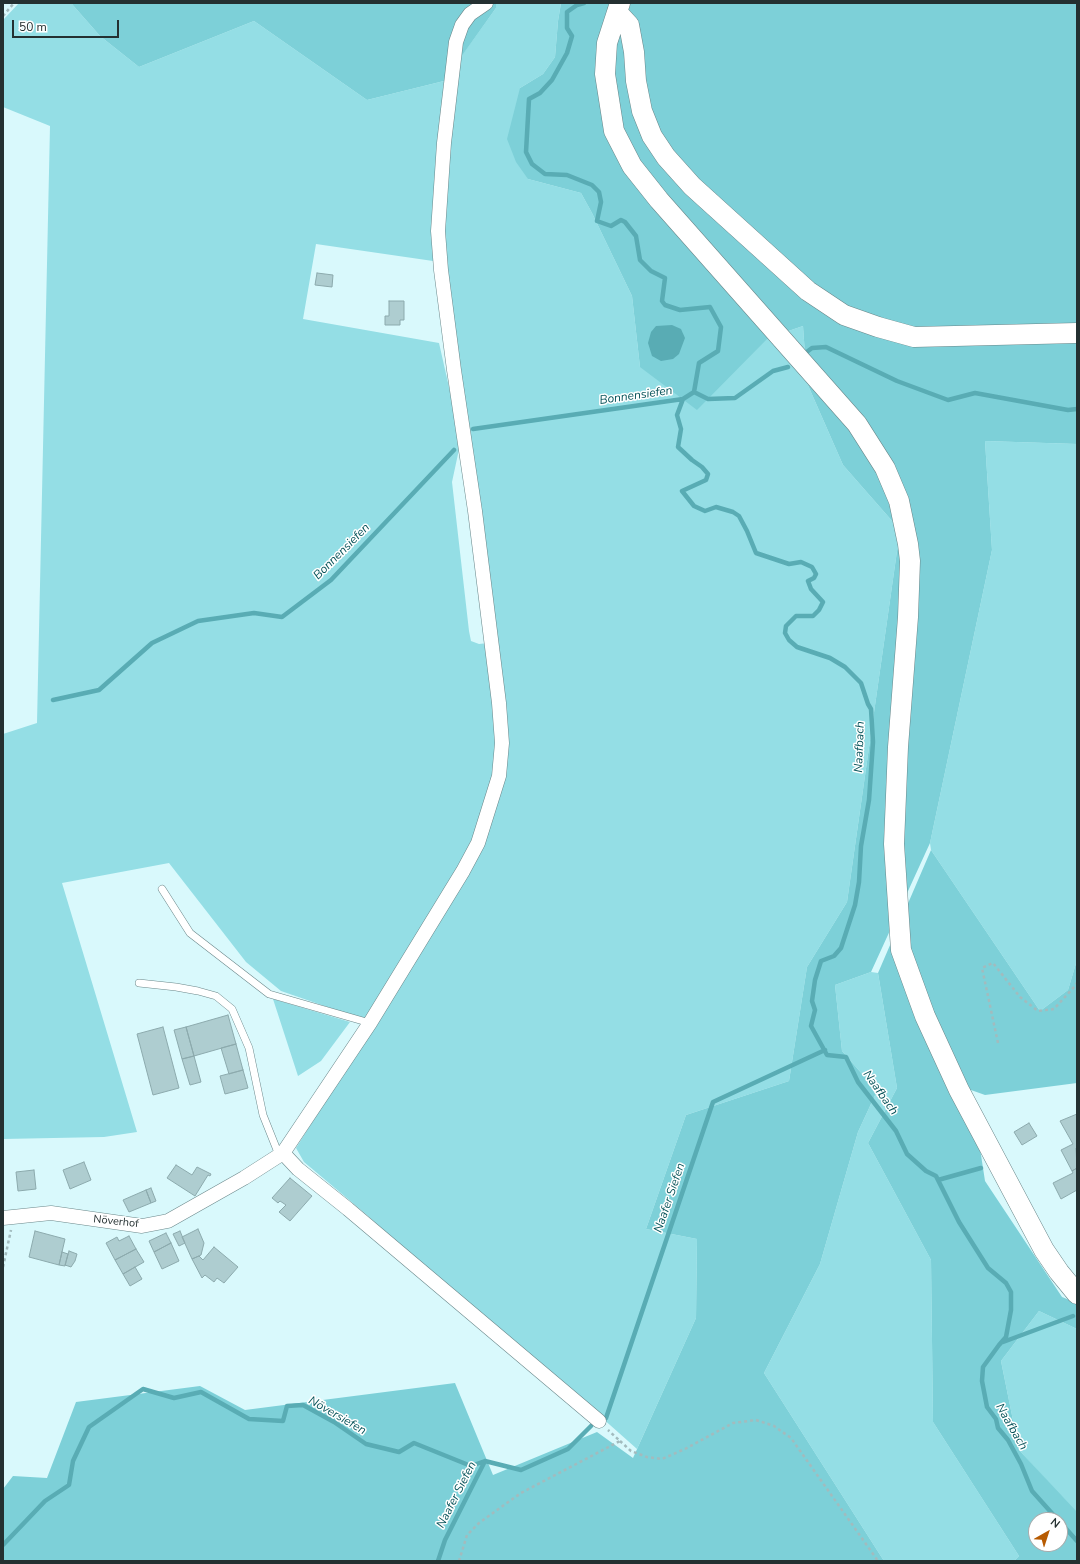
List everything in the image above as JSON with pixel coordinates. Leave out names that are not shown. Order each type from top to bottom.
[{"type":"main road","points":[[619,7],[629,25],[634,52],[636,81],[642,110],[652,136],[666,157],[692,186],[808,291],[844,315],[878,327],[914,337],[1077,333]]},
{"type":"main road","points":[[619,7],[607,43],[605,74],[614,131],[632,166],[659,200],[857,424],[885,468],[899,501],[910,561],[908,617],[898,747],[894,844],[901,950],[925,1016],[960,1090],[1044,1250],[1059,1272],[1077,1294]]},
{"type":"street","points":[[486,3],[470,14],[462,26],[456,42],[444,143],[438,231],[441,270],[499,703],[502,743],[499,776],[478,842],[463,872],[370,1023],[281,1154],[348,1208],[599,1421]]},
{"type":"street","name":"Növerhof","points":[[7,1217],[51,1213],[142,1226],[168,1221],[244,1178],[281,1154]]},
{"type":"lane","points":[[162,889],[190,933],[269,994],[370,1023]]},
{"type":"lane","points":[[139,983],[176,987],[216,996],[232,1009],[249,1048],[263,1115],[281,1154]]},
{"type":"path","points":[[3,16],[14,3]]},
{"type":"path","points":[[998,1043],[982,968],[993,963],[1020,997],[1038,1011],[1054,1010],[1077,983]]},
{"type":"path","points":[[3,1267],[10,1236],[7,1217]]},
{"type":"path","points":[[599,1421],[631,1451],[647,1457],[662,1459],[685,1449],[733,1423],[756,1420],[774,1426],[791,1438],[878,1561]]},
{"type":"path","points":[[459,1561],[467,1535],[479,1523],[521,1493],[620,1441]]},
{"type":"shaded area","points":[[19,3],[71,3],[100,36],[139,67],[254,21],[367,100],[444,81],[434,220],[433,261],[316,244],[303,319],[439,343],[461,440],[452,482],[469,631],[471,641],[479,644],[488,643],[498,740],[494,777],[476,836],[368,1021],[281,991],[246,962],[169,863],[62,883],[137,1132],[104,1137],[3,1139],[3,734],[37,723],[50,126],[3,107],[3,20]]},
{"type":"shaded area","points":[[71,3],[496,3],[496,8],[444,81],[367,100],[254,21],[139,67],[100,36]]},
{"type":"shaded area","points":[[561,3],[555,57],[543,74],[520,88],[528,179],[581,193],[632,296],[640,367],[768,338],[803,326],[807,383],[843,465],[900,530],[847,902],[807,967],[789,1081],[686,1115],[646,1229],[697,1239],[696,1318],[637,1449],[592,1409],[444,1285],[367,1215],[304,1162],[296,1148],[466,878],[505,768],[477,506],[443,231],[455,65],[496,8],[496,4]]},
{"type":"shaded area","points":[[561,3],[1077,3],[1077,444],[985,441],[992,550],[930,843],[871,972],[835,985],[842,1051],[877,1091],[858,1132],[820,1264],[764,1373],[884,1561],[3,1561],[3,1489],[13,1476],[47,1478],[76,1402],[200,1386],[245,1410],[455,1383],[493,1475],[597,1432],[633,1458],[696,1318],[697,1239],[646,1229],[686,1115],[789,1081],[807,967],[847,902],[900,530],[843,465],[807,383],[803,326],[768,338],[697,410],[640,367],[632,296],[581,193],[528,179],[516,162],[507,139],[520,88],[543,74],[555,57]]},
{"type":"shaded area","points":[[672,325],[681,329],[685,338],[679,354],[673,359],[661,361],[652,356],[648,343],[651,332],[656,326]]},
{"type":"shaded area","points":[[985,441],[1077,444],[1077,960],[1068,990],[1040,1011],[931,850],[930,843],[992,550]]},
{"type":"shaded area","points":[[931,850],[1040,1011],[1068,990],[1077,960],[1077,1083],[985,1095],[971,1090],[985,1181],[1062,1297],[1077,1303],[1077,1329],[1039,1311],[1001,1361],[1019,1450],[1077,1512],[1077,1561],[1014,1561],[1019,1556],[933,1422],[931,1260],[868,1143],[897,1088],[878,973]]},
{"type":"shaded area","points":[[871,972],[878,973],[897,1088],[868,1143],[931,1260],[933,1422],[1019,1556],[1014,1561],[884,1561],[764,1373],[820,1264],[858,1132],[877,1091],[842,1051],[835,985]]},
{"type":"shaded area","points":[[273,999],[350,1022],[321,1061],[298,1076]]},
{"type":"shaded area","points":[[1039,1311],[1077,1329],[1077,1514],[1019,1450],[1001,1361]]},
{"type":"building","points":[[317,273],[333,275],[332,287],[315,285]]},
{"type":"building","points":[[389,301],[404,301],[404,320],[400,320],[400,325],[385,325],[385,316],[389,316]]},
{"type":"building","points":[[228,1015],[236,1044],[194,1056],[186,1027]]},
{"type":"building","points":[[163,1027],[179,1088],[153,1095],[137,1034]]},
{"type":"building","points":[[186,1027],[194,1056],[182,1059],[174,1030]]},
{"type":"building","points":[[236,1044],[243,1070],[229,1074],[221,1048]]},
{"type":"building","points":[[194,1056],[201,1082],[190,1085],[182,1059]]},
{"type":"building","points":[[243,1070],[248,1088],[225,1094],[220,1076]]},
{"type":"building","points":[[1077,1114],[1077,1168],[1072,1171],[1061,1150],[1073,1144],[1060,1121]]},
{"type":"building","points":[[1029,1123],[1037,1136],[1022,1145],[1014,1132]]},
{"type":"building","points":[[84,1162],[91,1180],[70,1189],[63,1170]]},
{"type":"building","points":[[176,1165],[192,1175],[197,1167],[211,1174],[210,1176],[208,1175],[195,1196],[167,1178]]},
{"type":"building","points":[[1077,1168],[1077,1190],[1061,1199],[1053,1183],[1073,1173],[1072,1171]]},
{"type":"building","points":[[34,1170],[36,1189],[18,1191],[16,1172]]},
{"type":"building","points":[[290,1178],[312,1196],[290,1221],[279,1212],[286,1205],[280,1201],[278,1203],[272,1198]]},
{"type":"building","points":[[151,1188],[156,1201],[151,1203],[146,1190]]},
{"type":"building","points":[[146,1190],[151,1203],[129,1212],[123,1200]]},
{"type":"building","points":[[198,1229],[204,1243],[201,1255],[192,1259],[182,1237]]},
{"type":"building","points":[[35,1231],[65,1239],[59,1265],[29,1257]]},
{"type":"building","points":[[180,1231],[185,1243],[179,1246],[173,1234]]},
{"type":"building","points":[[166,1233],[171,1243],[154,1252],[149,1241]]},
{"type":"building","points":[[129,1236],[136,1249],[115,1260],[106,1243],[117,1237],[119,1241]]},
{"type":"building","points":[[171,1243],[179,1261],[162,1269],[154,1252]]},
{"type":"building","points":[[214,1247],[238,1267],[224,1283],[217,1278],[214,1282],[205,1275],[202,1278],[192,1259],[199,1256],[203,1260]]},
{"type":"building","points":[[136,1249],[144,1262],[123,1274],[115,1260]]},
{"type":"building","points":[[69,1251],[77,1254],[71,1267],[65,1265]]},
{"type":"building","points":[[62,1252],[68,1254],[65,1266],[59,1265]]},
{"type":"building","points":[[135,1267],[142,1279],[130,1286],[123,1274]]},
{"type":"waterway","name":"Naafbach","points":[[584,3],[577,5],[567,12],[567,28],[572,36],[567,53],[552,80],[540,93],[529,99],[526,152],[532,164],[545,174],[567,175],[592,185],[599,192],[601,202],[597,221],[611,226],[621,220],[625,222],[636,236],[640,260],[651,271],[665,278],[662,301],[665,305],[680,310],[710,307],[721,327],[718,351],[699,363],[694,392],[683,399],[677,415],[681,429],[678,447],[708,474],[706,480],[682,491],[694,506],[705,511],[716,507],[733,512],[739,516],[756,553],[789,564],[801,562],[812,567],[816,574],[814,578],[808,581],[811,589],[823,602],[819,610],[813,616],[796,616],[786,626],[785,633],[789,640],[797,647],[830,658],[845,667],[861,683],[871,709],[873,742],[869,800],[861,846],[859,882],[855,905],[841,948],[834,956],[821,961],[815,980],[812,1001],[815,1010],[811,1026],[827,1055],[846,1057],[858,1082],[896,1131],[907,1154],[926,1171],[936,1176],[959,1222],[988,1268],[1006,1283],[1011,1292],[1011,1310],[1006,1337],[983,1367],[982,1381],[987,1407],[996,1419],[998,1428],[1008,1440],[1021,1464],[1032,1491],[1051,1512]]},
{"type":"waterway","points":[[808,351],[812,348],[826,347],[897,381],[948,400],[975,393],[1068,410],[1077,409]]},
{"type":"waterway","points":[[694,392],[708,399],[735,398],[773,371],[788,367]]},
{"type":"waterway","name":"Bonnensiefen","points":[[473,429],[683,399]]},
{"type":"waterway","name":"Bonnensiefen","points":[[53,700],[99,690],[152,643],[198,621],[254,613],[282,617],[331,580],[454,450]]},
{"type":"waterway","name":"Naafer Siefen","points":[[606,1418],[713,1102],[825,1050]]},
{"type":"waterway","points":[[938,1180],[981,1168]]},
{"type":"waterway","points":[[1003,1342],[1073,1316]]},
{"type":"waterway","name":"Növersiefen","points":[[3,1545],[45,1501],[69,1485],[73,1461],[89,1427],[143,1389],[174,1398],[201,1392],[249,1419],[283,1421],[287,1406],[303,1405],[334,1422],[366,1444],[399,1452],[414,1443],[471,1466],[485,1461]]},
{"type":"waterway","name":"Naafer Siefen","points":[[485,1461],[521,1470],[568,1449],[591,1426]]},
{"type":"waterway","name":"Naafer Siefen","points":[[438,1561],[445,1540],[485,1461]]},
{"type":"waterway","name":"Naafbach","points":[[1068,1531],[1077,1541]]}]
